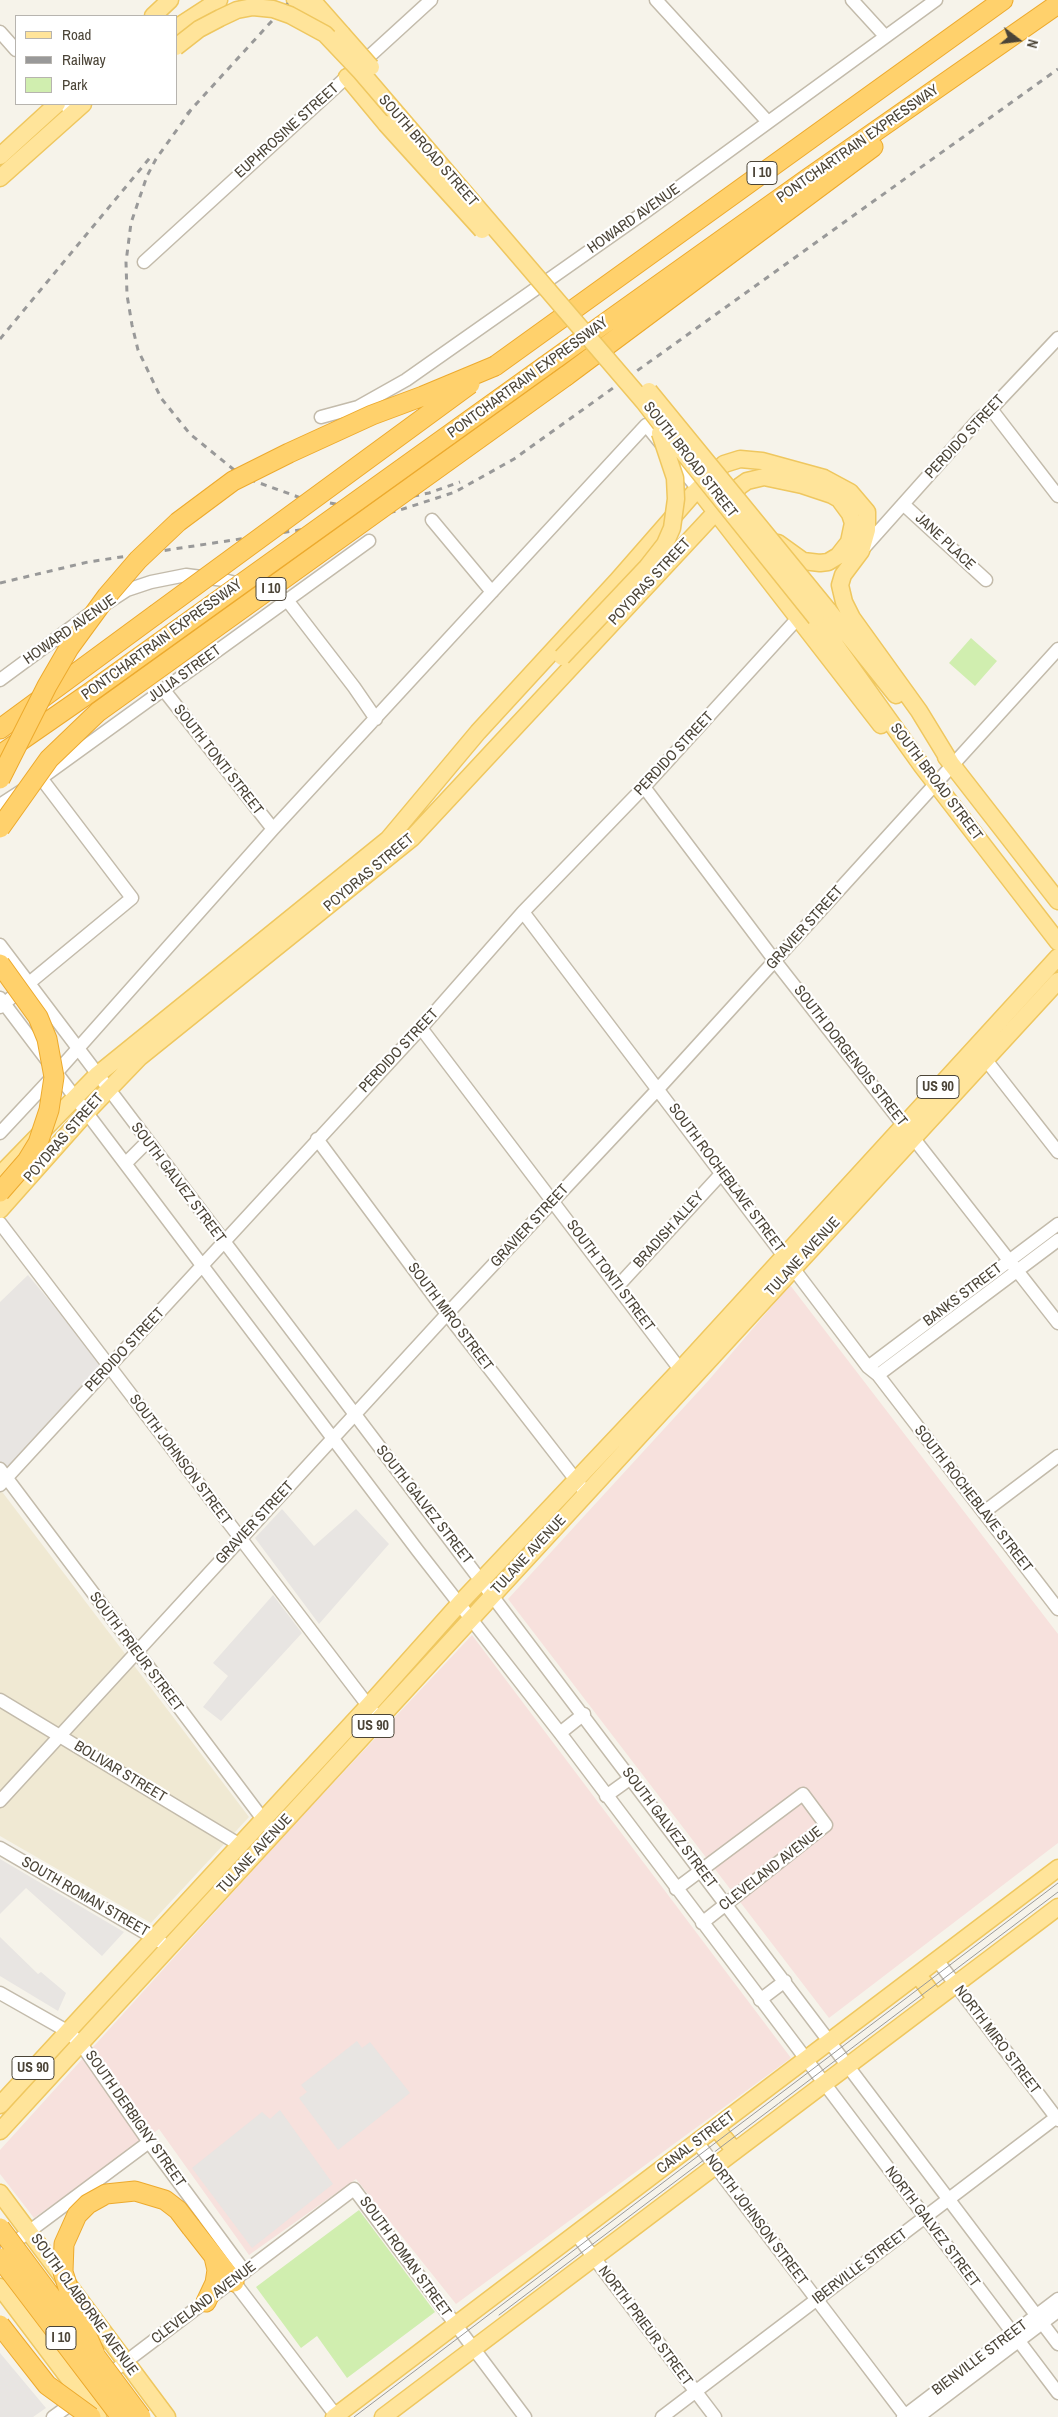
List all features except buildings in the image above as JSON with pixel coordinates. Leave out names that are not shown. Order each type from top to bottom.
[{"type":"highway","name":"PONTCHARTRAIN EXPRESSWAY","points":[[0,729],[495,366],[1003,0]]},
{"type":"highway","name":"PONTCHARTRAIN EXPRESSWAY","points":[[0,755],[806,179],[1018,34],[1058,4]]},
{"type":"highway","name":"I 10","points":[[0,828],[48,759],[98,712],[566,376],[826,184],[1018,34]]},
{"type":"highway","name":"I 10","points":[[0,779],[68,648],[113,588],[138,560],[178,522],[233,481],[289,452],[372,414],[423,396],[495,366]]},
{"type":"highway","points":[[0,716],[72,676]]},
{"type":"highway","points":[[0,1192],[27,1161],[38,1143],[49,1110],[54,1076],[47,1039],[38,1017],[8,966]]},
{"type":"highway","points":[[95,2354],[74,2306],[63,2272],[64,2244],[77,2215],[88,2204],[106,2194],[135,2191],[165,2200],[178,2210],[214,2257],[240,2277]]},
{"type":"highway","name":"I 10","points":[[0,2228],[141,2417]]},
{"type":"highway","points":[[206,2302],[215,2283],[217,2270],[214,2257]]},
{"type":"highway","name":"I 10","points":[[0,2258],[121,2417]]},
{"type":"highway","points":[[0,2325],[47,2385],[92,2417]]},
{"type":"main road","points":[[154,15],[170,0]]},
{"type":"main road","points":[[178,27],[219,0]]},
{"type":"main road","name":"SOUTH BROAD STREET","points":[[295,0],[582,329],[644,402],[674,441],[952,765],[1058,901]]},
{"type":"main road","name":"SOUTH BROAD STREET","points":[[317,5],[680,427],[765,532],[935,784],[1058,942]]},
{"type":"main road","points":[[178,46],[220,18],[237,10],[253,7],[273,9],[290,15],[325,34]]},
{"type":"main road","points":[[347,77],[386,124],[527,279],[582,329]]},
{"type":"main road","points":[[0,156],[56,105]]},
{"type":"main road","points":[[0,178],[74,107],[91,108],[96,105]]},
{"type":"main road","points":[[385,843],[433,797],[647,567],[665,544],[672,528],[676,499],[675,478],[665,443],[644,402]]},
{"type":"main road","points":[[385,843],[478,732],[616,582],[698,489],[724,464],[740,459],[750,459],[824,478],[839,484],[850,492],[867,512],[867,530],[861,551],[843,575],[841,594],[847,610],[919,711],[952,765]]},
{"type":"main road","name":"POYDRAS STREET","points":[[0,1210],[86,1112],[142,1054],[412,838],[716,511],[747,481],[764,477],[832,494],[850,514],[853,523],[849,542],[838,556],[828,562],[820,563],[803,561],[765,532]]},
{"type":"main road","points":[[698,489],[893,740],[935,784]]},
{"type":"main road","points":[[972,830],[991,815]]},
{"type":"main road","name":"POYDRAS STREET","points":[[0,1175],[74,1096],[97,1075],[385,843]]},
{"type":"main road","points":[[1025,899],[1041,881]]},
{"type":"main road","name":"TULANE AVENUE","points":[[0,2105],[67,2031],[162,1943],[274,1834],[586,1493],[685,1376],[788,1261],[903,1125],[1058,958]]},
{"type":"main road","name":"TULANE AVENUE","points":[[788,1261],[914,1139],[1058,980]]},
{"type":"main road","name":"TULANE AVENUE","points":[[0,2131],[81,2044],[240,1845],[460,1603],[574,1481],[685,1376]]},
{"type":"main road","name":"CANAL STREET","points":[[336,2417],[1058,1868]]},
{"type":"main road","name":"CANAL STREET","points":[[383,2417],[1058,1907]]},
{"type":"main road","points":[[918,1975],[936,2000]]},
{"type":"main road","points":[[716,2128],[735,2151]]},
{"type":"main road","name":"SOUTH CLAIBORNE AVENUE","points":[[0,2194],[167,2417]]},
{"type":"main road","points":[[0,2287],[98,2417]]},
{"type":"street","name":"EUPHROSINE STREET","points":[[144,262],[431,0]]},
{"type":"street","points":[[656,0],[768,122]]},
{"type":"street","points":[[852,0],[885,36]]},
{"type":"street","name":"HOWARD AVENUE","points":[[321,418],[358,407],[388,392],[548,280],[936,0]]},
{"type":"street","points":[[317,5],[361,63],[548,280]]},
{"type":"street","points":[[0,32],[15,49]]},
{"type":"street","name":"PERDIDO STREET","points":[[861,551],[979,419],[991,409],[1058,338]]},
{"type":"street","points":[[991,409],[1058,496]]},
{"type":"street","name":"SOUTH BROAD STREET","points":[[492,592],[646,425],[698,489]]},
{"type":"street","name":"JANE PLACE","points":[[903,504],[986,580]]},
{"type":"street","points":[[867,512],[878,519],[891,518]]},
{"type":"street","points":[[0,1133],[77,1050],[273,829],[492,592],[432,520]]},
{"type":"street","name":"JULIA STREET","points":[[0,806],[369,541]]},
{"type":"street","name":"HOWARD AVENUE","points":[[0,680],[76,623],[127,590],[151,582],[186,575],[224,580],[276,594],[286,600]]},
{"type":"street","points":[[286,600],[354,687],[376,719]]},
{"type":"street","name":"PERDIDO STREET","points":[[2,1478],[204,1266],[318,1139],[422,1028],[523,912],[644,787],[798,618]]},
{"type":"street","name":"GRAVIER STREET","points":[[0,1801],[447,1314],[776,961],[1058,649]]},
{"type":"street","name":"SOUTH TONTI STREET","points":[[163,689],[273,829]]},
{"type":"street","points":[[1,1003],[28,984],[132,898],[41,778]]},
{"type":"street","name":"SOUTH DORGENOIS STREET","points":[[644,787],[776,961],[1058,1323]]},
{"type":"street","name":"SOUTH ROCHEBLAVE STREET","points":[[523,912],[721,1174],[1058,1609]]},
{"type":"street","name":"SOUTH GALVEZ STREET","points":[[0,945],[8,966],[28,984],[354,1415],[584,1714],[847,2065]]},
{"type":"street","points":[[0,978],[8,966]]},
{"type":"street","name":"SOUTH GALVEZ STREET","points":[[1,1003],[57,1072],[418,1551],[560,1733],[806,2060]]},
{"type":"street","name":"SOUTH TONTI STREET","points":[[422,1028],[685,1376]]},
{"type":"street","points":[[986,1060],[1058,1152]]},
{"type":"street","name":"SOUTH MIRO STREET","points":[[318,1139],[447,1314],[574,1481],[586,1493]]},
{"type":"street","points":[[126,1163],[147,1142]]},
{"type":"street","name":"BRADISH ALLEY","points":[[618,1286],[721,1174]]},
{"type":"street","name":"SOUTH JOHNSON STREET","points":[[0,1223],[240,1540],[369,1705],[378,1721]]},
{"type":"street","name":"BANKS STREET","points":[[873,1371],[1013,1266],[1058,1224]]},
{"type":"street","name":"BANKS STREET","points":[[1013,1266],[1058,1240]]},
{"type":"street","points":[[984,1512],[1058,1456]]},
{"type":"street","name":"SOUTH PRIEUR STREET","points":[[2,1478],[274,1834]]},
{"type":"street","name":"BOLIVAR STREET","points":[[0,1700],[240,1845]]},
{"type":"street","points":[[560,1733],[584,1714]]},
{"type":"street","points":[[606,1796],[631,1778]]},
{"type":"street","name":"CLEVELAND AVENUE","points":[[701,1870],[803,1794],[826,1825],[702,1923]]},
{"type":"street","name":"SOUTH ROMAN STREET","points":[[0,1848],[162,1943]]},
{"type":"street","points":[[676,1889],[701,1870]]},
{"type":"street","name":"NORTH MIRO STREET","points":[[937,1960],[1057,2118]]},
{"type":"street","points":[[760,2000],[785,1981]]},
{"type":"street","name":"SOUTH DERBIGNY STREET","points":[[0,1993],[67,2031],[81,2044],[336,2417]]},
{"type":"street","name":"NORTH GALVEZ STREET","points":[[806,2060],[1058,2393]]},
{"type":"street","name":"NORTH GALVEZ STREET","points":[[847,2065],[1058,2344]]},
{"type":"street","name":"IBERVILLE STREET","points":[[662,2417],[1057,2118]]},
{"type":"street","points":[[0,2253],[149,2142]]},
{"type":"street","name":"NORTH JOHNSON STREET","points":[[697,2142],[904,2416]]},
{"type":"street","name":"CLEVELAND AVENUE","points":[[54,2417],[354,2189]]},
{"type":"street","name":"SOUTH ROMAN STREET","points":[[354,2189],[525,2417]]},
{"type":"street","name":"NORTH PRIEUR STREET","points":[[576,2234],[715,2417]]},
{"type":"street","name":"BIENVILLE STREET","points":[[918,2417],[1039,2319],[1058,2299]]},
{"type":"street","name":"BIENVILLE STREET","points":[[1039,2319],[1058,2311]]},
{"type":"street","name":"BIENVILLE STREET","points":[[904,2416],[1016,2337]]},
{"type":"shaded area","points":[[28,1275],[104,1366],[8,1473],[0,1463],[0,1302]]},
{"type":"shaded area","points":[[790,1285],[1058,1634],[1058,1843],[829,2018],[508,1599],[708,1381]]},
{"type":"shaded area","points":[[0,1489],[249,1817],[151,1923],[0,1836]]},
{"type":"shaded area","points":[[282,1509],[314,1546],[356,1509],[389,1544],[319,1624],[255,1538]]},
{"type":"shaded area","points":[[273,1595],[302,1633],[221,1721],[203,1707],[228,1676],[213,1663]]},
{"type":"shaded area","points":[[472,1635],[791,2058],[456,2304],[356,2179],[249,2255],[159,2129],[34,2218],[0,2174],[0,2150],[291,1828]]},
{"type":"shaded area","points":[[0,1859],[124,1932],[102,1956],[26,1888],[0,1914]]},
{"type":"shaded area","points":[[0,1937],[38,1974],[41,1972],[66,1993],[58,2011],[0,1976]]},
{"type":"shaded area","points":[[357,2041],[362,2048],[370,2042],[410,2093],[338,2150],[299,2098],[307,2092],[301,2085]]},
{"type":"shaded area","points":[[280,2110],[333,2184],[252,2248],[192,2168],[262,2112],[270,2119]]},
{"type":"shaded area","points":[[0,2353],[46,2408],[33,2417],[0,2417]]},
{"type":"green space","points":[[971,638],[997,661],[975,686],[949,663]]},
{"type":"green space","points":[[359,2210],[435,2312],[347,2378],[317,2336],[301,2348],[256,2287]]},
{"type":"tram line","points":[[354,2417],[1058,1883]]},
{"type":"tram line","points":[[499,2315],[1058,1892]]},
{"type":"railway","points":[[187,114],[291,0]]},
{"type":"railway","points":[[0,583],[88,562],[306,529],[397,511],[455,492],[514,459],[1058,69]]},
{"type":"railway","points":[[191,110],[156,159],[147,176],[131,223],[126,262],[127,295],[138,350],[161,398],[190,434],[233,469],[254,481],[301,498],[342,505],[379,503],[429,493],[460,482]]},
{"type":"railway","points":[[0,339],[153,154]]}]
